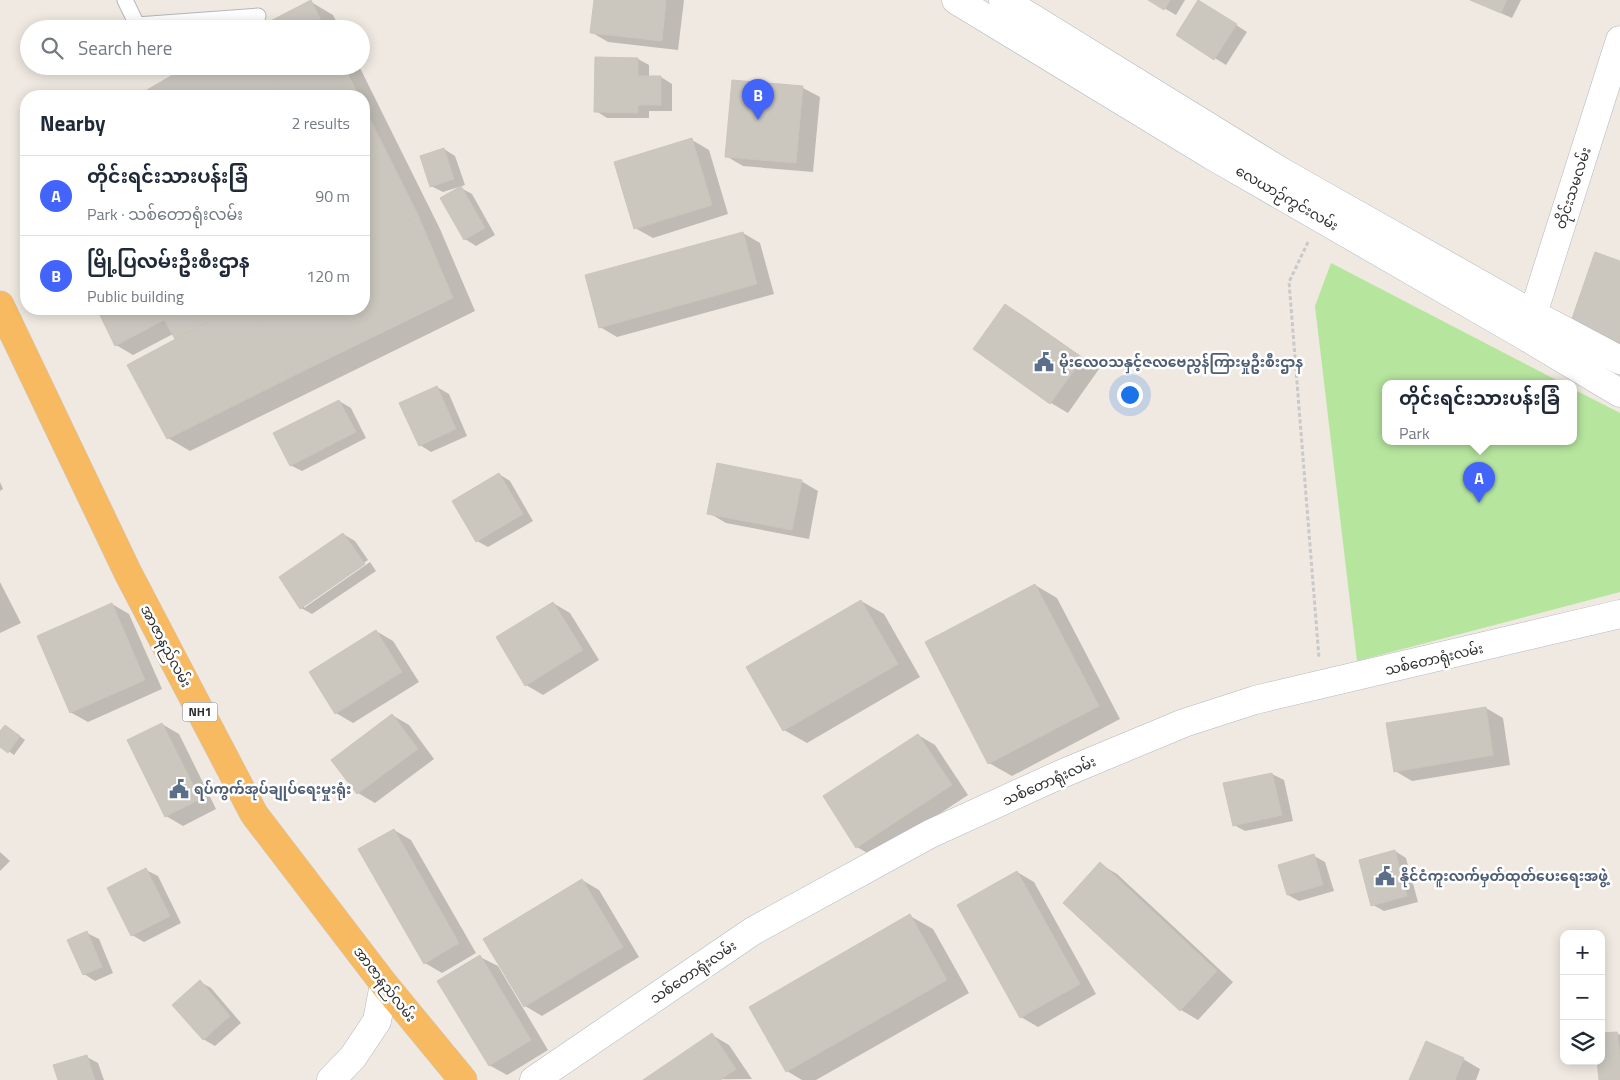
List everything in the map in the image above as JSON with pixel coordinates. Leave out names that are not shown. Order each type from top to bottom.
[{"type":"highway","name":"အာဇာနည်လမ်း","points":[[0,305],[128,573],[254,814],[384,984],[463,1080]]},
{"type":"street","name":"လေယာဉ်ကွင်းလမ်း","points":[[956,0],[1211,155],[1320,217],[1528,324],[1620,360]]},
{"type":"street","name":"လေယာဉ်ကွင်းလမ်း","points":[[1003,0],[1528,324],[1620,393]]},
{"type":"street","name":"တိုင်းသမလမ်း","points":[[1528,324],[1620,40]]},
{"type":"street","name":"သစ်တောရုံးလမ်း","points":[[534,1080],[753,931],[930,834],[1059,775],[1184,723],[1255,700],[1321,686],[1620,614]]},
{"type":"street","points":[[331,1080],[353,1057],[377,1022],[384,984]]},
{"type":"lane","points":[[124,0],[134,20]]},
{"type":"lane","points":[[204,20],[258,16]]},
{"type":"path","points":[[1320,217],[1289,282],[1321,686]]},
{"type":"green space","points":[[1331,263],[1556,380],[1382,380],[1382,445],[1577,445],[1577,391],[1620,413],[1620,592],[1357,661],[1315,306]]},
{"type":"building","points":[[311,0],[321,20],[272,20]]},
{"type":"building","points":[[594,0],[666,0],[662,41],[590,33]]},
{"type":"building","points":[[1148,0],[1170,0],[1164,10]]},
{"type":"building","points":[[1198,0],[1237,24],[1214,60],[1176,35]]},
{"type":"building","points":[[1470,0],[1507,0],[1501,13]]},
{"type":"building","points":[[595,57],[638,58],[638,76],[661,76],[661,105],[638,105],[638,113],[594,112]]},
{"type":"building","points":[[173,75],[269,75],[277,90],[147,90]]},
{"type":"building","points":[[269,75],[348,75],[356,90],[277,90]]},
{"type":"building","points":[[732,80],[803,86],[796,163],[725,157]]},
{"type":"building","points":[[370,119],[418,215],[370,242]]},
{"type":"building","points":[[692,138],[712,205],[634,229],[614,162]]},
{"type":"building","points":[[444,148],[454,179],[430,187],[420,156]]},
{"type":"building","points":[[461,186],[485,228],[464,240],[440,198]]},
{"type":"building","points":[[418,215],[453,298],[289,378],[255,315],[370,315],[370,242]]},
{"type":"building","points":[[743,232],[757,284],[599,328],[585,275]]},
{"type":"building","points":[[1595,252],[1620,261],[1620,348],[1568,330]]},
{"type":"building","points":[[1005,304],[1083,358],[1050,404],[973,349]]},
{"type":"building","points":[[100,315],[221,315],[175,339],[164,320],[115,346]]},
{"type":"building","points":[[221,315],[255,315],[289,378],[167,439],[127,365]]},
{"type":"building","points":[[437,386],[456,429],[419,446],[399,403]]},
{"type":"building","points":[[339,400],[356,432],[290,466],[273,433]]},
{"type":"building","points":[[717,463],[802,480],[792,530],[707,514]]},
{"type":"building","points":[[499,473],[523,514],[476,542],[452,501]]},
{"type":"building","points":[[343,533],[365,564],[300,609],[279,577]]},
{"type":"building","points":[[1035,584],[1099,706],[988,764],[925,642]]},
{"type":"building","points":[[861,600],[898,664],[783,731],[746,667]]},
{"type":"building","points":[[553,602],[583,650],[525,686],[496,637]]},
{"type":"building","points":[[112,603],[145,680],[70,713],[37,636]]},
{"type":"building","points":[[376,630],[402,672],[335,714],[309,672]]},
{"type":"building","points":[[1486,707],[1493,755],[1394,772],[1386,723]]},
{"type":"building","points":[[392,714],[418,749],[357,794],[331,760]]},
{"type":"building","points":[[162,723],[200,799],[165,817],[127,740]]},
{"type":"building","points":[[5,725],[20,736],[8,753],[0,747],[0,731]]},
{"type":"building","points":[[918,734],[952,785],[856,848],[823,796]]},
{"type":"building","points":[[1272,773],[1282,815],[1233,826],[1223,783]]},
{"type":"building","points":[[394,829],[459,943],[424,964],[358,849]]},
{"type":"building","points":[[1395,850],[1407,896],[1371,906],[1359,860]]},
{"type":"building","points":[[1314,854],[1323,885],[1287,895],[1278,865]]},
{"type":"building","points":[[1100,862],[1217,971],[1180,1011],[1063,903]]},
{"type":"building","points":[[146,868],[170,916],[131,936],[107,888]]},
{"type":"building","points":[[1017,871],[1080,984],[1020,1018],[957,905]]},
{"type":"building","points":[[582,879],[623,947],[524,1007],[483,939]]},
{"type":"building","points":[[910,914],[947,980],[786,1072],[749,1007]]},
{"type":"building","points":[[87,931],[102,967],[83,975],[67,940]]},
{"type":"building","points":[[480,955],[531,1040],[489,1066],[437,981]]},
{"type":"building","points":[[200,980],[230,1016],[203,1040],[172,1005]]},
{"type":"building","points":[[1617,1032],[1620,1054],[1620,1080],[1599,1080],[1597,1065],[1605,1065],[1605,1033]]},
{"type":"building","points":[[712,1033],[736,1069],[720,1080],[643,1080]]},
{"type":"building","points":[[1426,1041],[1464,1058],[1455,1080],[1409,1080]]},
{"type":"building","points":[[87,1055],[95,1080],[58,1080],[53,1065]]},
{"type":"place","name":"မြို့ပြလမ်းဦးစီးဌာန","points":[[758,120]]},
{"type":"place","name":"မိုးလေဝသနှင့်ဇလဗေညွန်ကြားမှုဦးစီးဌာန","points":[[1044,362]]},
{"type":"place","name":"တိုင်းရင်းသားပန်းခြံ","points":[[1479,503]]},
{"type":"place","name":"ရပ်ကွက်အုပ်ချုပ်ရေးမှုးရုံး","points":[[179,789]]},
{"type":"place","name":"နိုင်ငံကူးလက်မှတ်ထုတ်ပေးရေးအဖွဲ့","points":[[1385,876]]}]
